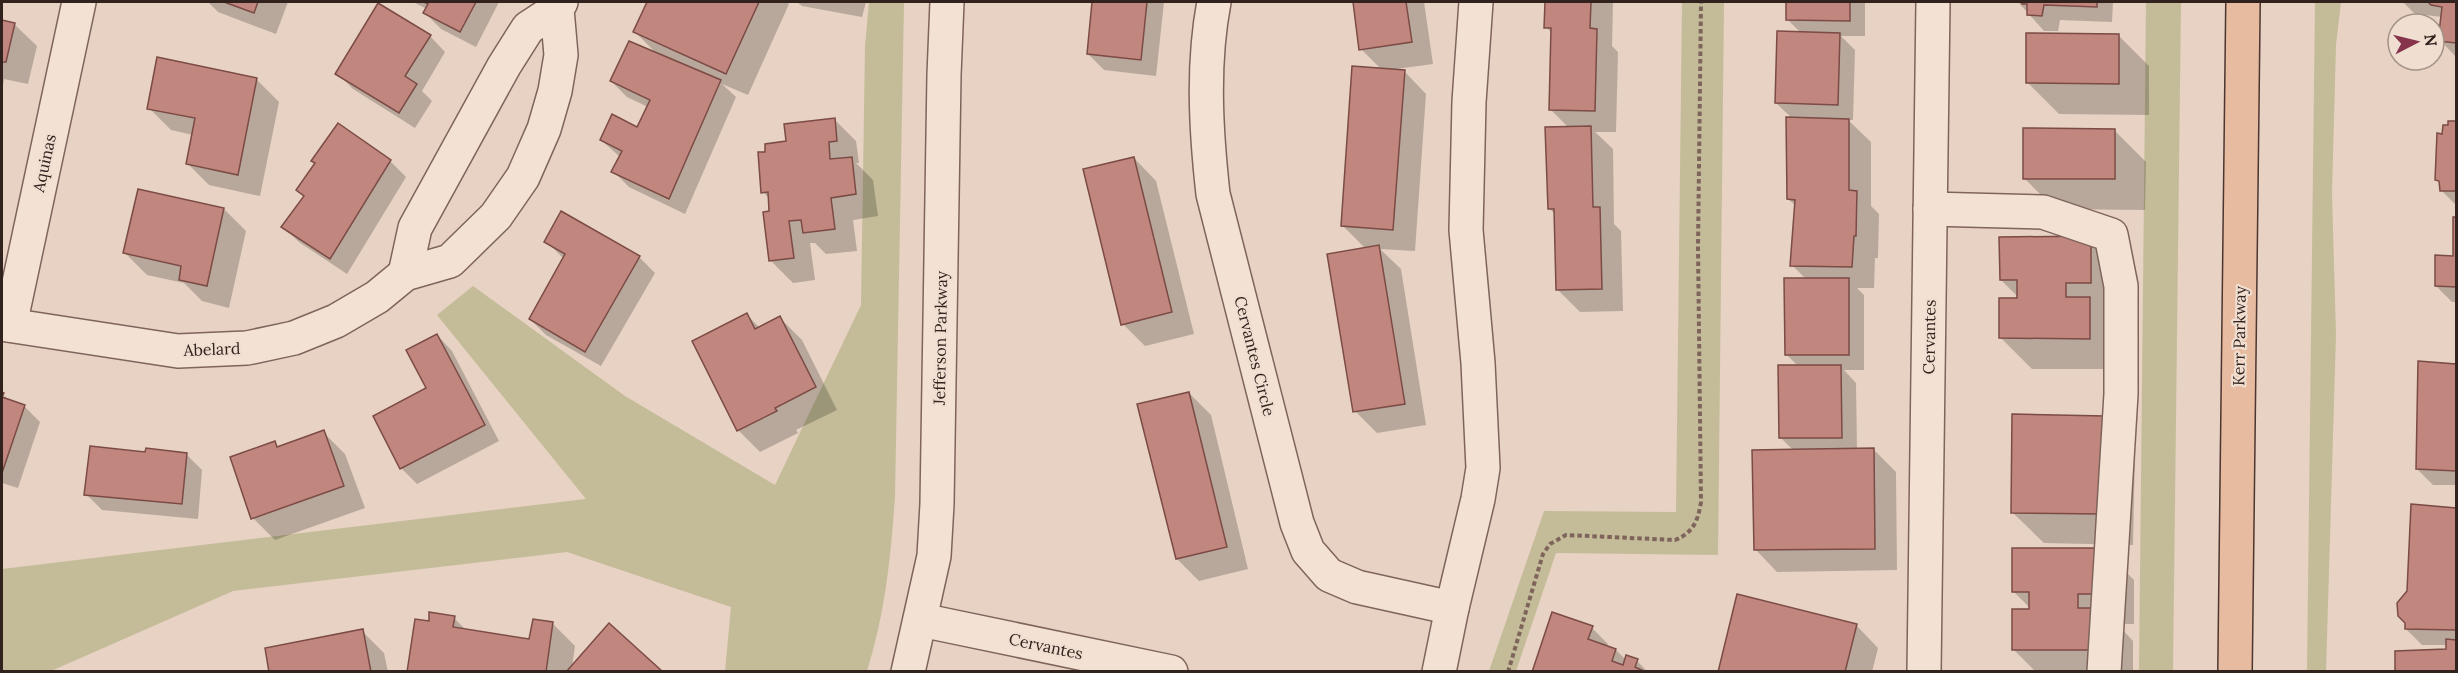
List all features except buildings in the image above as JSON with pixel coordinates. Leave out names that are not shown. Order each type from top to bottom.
[{"type":"main road","name":"Kerr Parkway","points":[[2235,672],[2243,2]]},
{"type":"street","name":"Aquinas","points":[[6,325],[79,2]]},
{"type":"street","name":"Jefferson Parkway","points":[[908,672],[934,556],[947,2]]},
{"type":"street","name":"Cervantes Circle","points":[[1214,2],[1208,53],[1207,92],[1213,194],[1301,532],[1308,551],[1329,575],[1357,587],[1452,608]]},
{"type":"street","points":[[1439,672],[1483,468],[1478,363],[1467,230],[1469,102],[1476,2]]},
{"type":"street","name":"Cervantes","points":[[1923,672],[1933,2]]},
{"type":"street","name":"Abelard","points":[[405,274],[415,228],[504,66],[528,28],[559,5]]},
{"type":"street","name":"Abelard","points":[[6,325],[177,351],[247,348],[294,338],[336,321],[377,297],[405,274],[450,261],[496,216],[523,177],[544,129],[555,92],[561,54],[559,5]]},
{"type":"street","points":[[1930,209],[2043,212],[2111,235],[2121,286],[2121,394],[2104,672]]},
{"type":"street","name":"Cervantes","points":[[921,620],[1171,672]]},
{"type":"path","points":[[1508,672],[1543,554],[1550,544],[1566,535],[1675,540],[1686,536],[1698,518],[1701,502],[1698,247],[1701,2]]},
{"type":"shaded area","points":[[869,2],[904,2],[895,496],[886,585],[867,671],[725,671],[731,607],[567,552],[233,591],[51,671],[2,671],[2,569],[586,499],[437,315],[473,286],[625,396],[775,485],[861,305],[865,46]]},
{"type":"shaded area","points":[[1682,2],[1724,2],[1718,555],[1556,553],[1516,671],[1489,671],[1544,511],[1676,512]]},
{"type":"shaded area","points":[[2146,2],[2181,2],[2173,672],[2139,671]]},
{"type":"shaded area","points":[[2315,2],[2341,2],[2336,45],[2332,193],[2336,335],[2326,672],[2307,671]]}]
